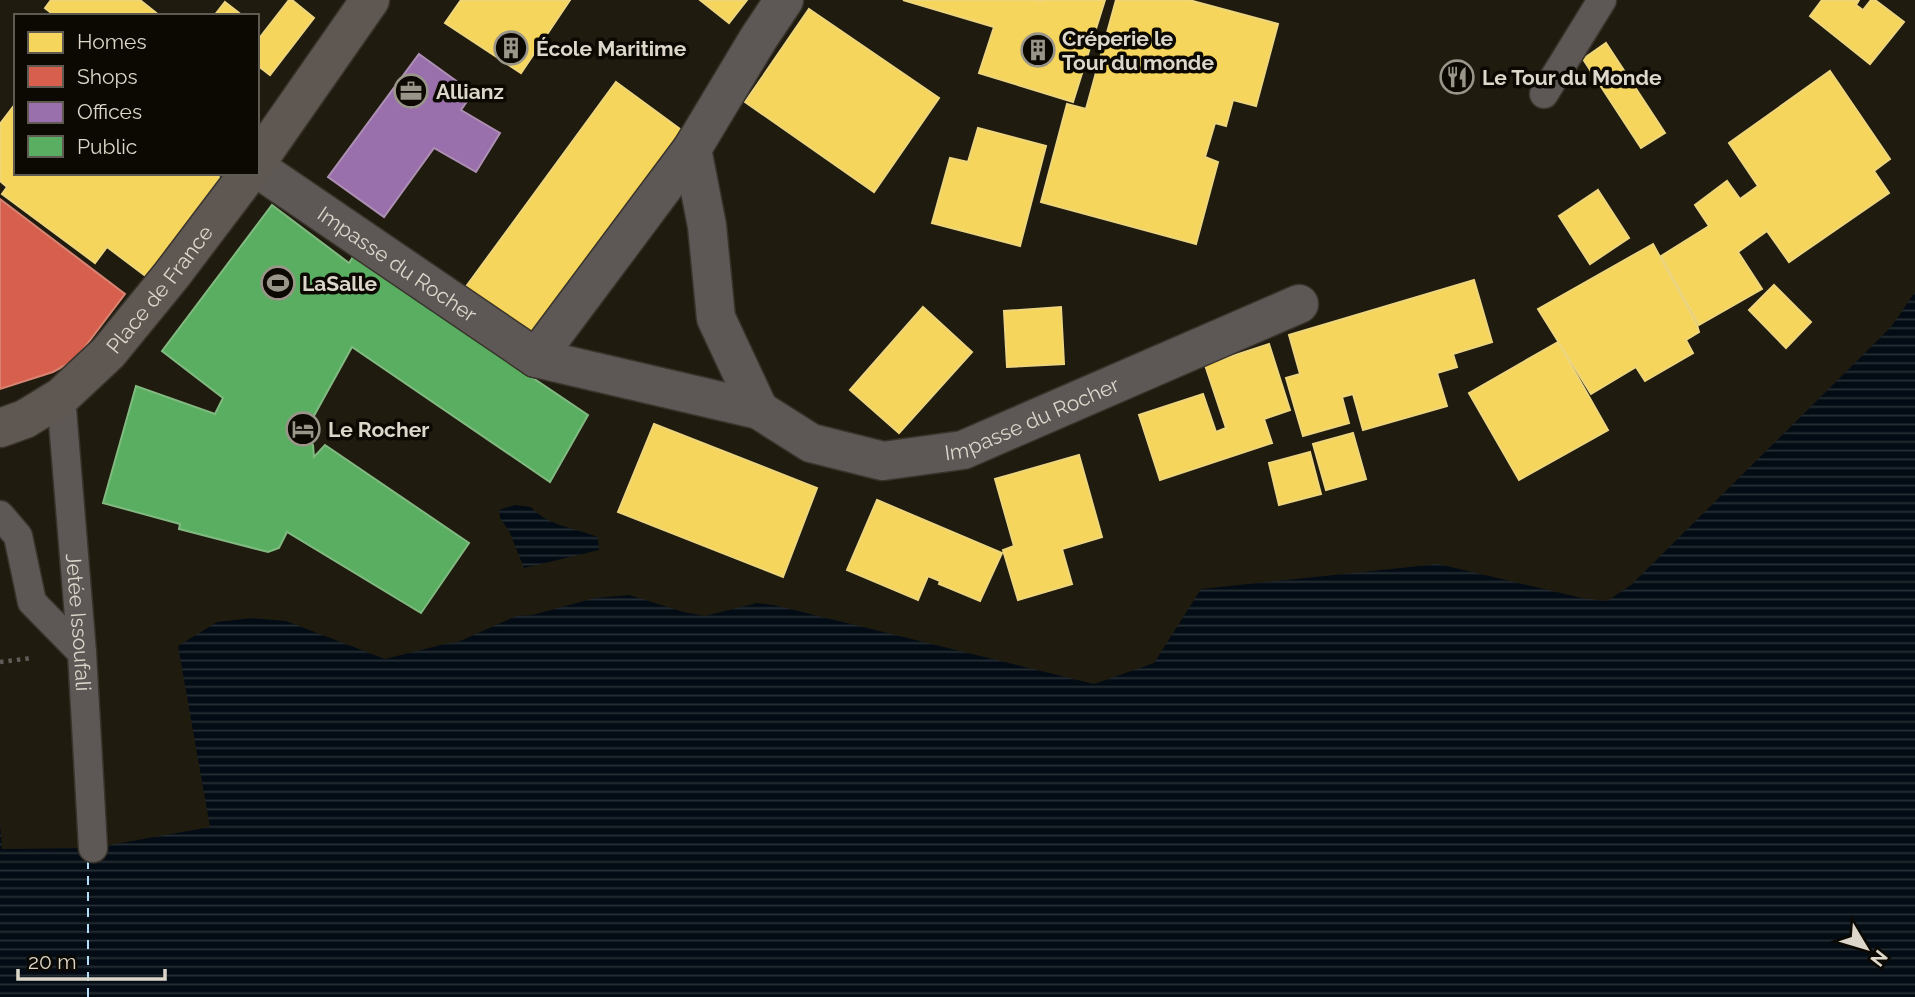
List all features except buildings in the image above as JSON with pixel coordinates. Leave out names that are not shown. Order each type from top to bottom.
[{"type":"main road","points":[[259,159],[370,0]]},
{"type":"main road","name":"Place de France","points":[[0,428],[25,419],[61,397],[108,353],[247,175]]},
{"type":"street","points":[[536,358],[692,149],[758,38],[784,0]]},
{"type":"street","points":[[692,149],[707,226],[716,318],[760,410]]},
{"type":"street","name":"Impasse du Rocher","points":[[259,169],[536,358],[760,410],[811,443],[883,461],[963,450],[1299,304]]},
{"type":"lane","points":[[1544,94],[1602,0]]},
{"type":"lane","name":"Jetée Issoufali","points":[[61,397],[82,653],[93,848]]},
{"type":"lane","points":[[0,515],[18,536],[32,603],[82,653]]},
{"type":"shaded area","points":[[1915,292],[1915,997],[0,997],[0,823],[2,849],[93,848],[210,827],[178,646],[217,622],[252,618],[286,621],[385,659],[458,642],[516,616],[532,615],[595,598],[629,595],[705,616],[757,603],[1094,684],[1154,663],[1201,589],[1438,564],[1582,598],[1607,601],[1631,585],[1891,327]]},
{"type":"shaded area","points":[[515,505],[531,507],[545,518],[598,537],[599,550],[524,568],[509,531],[500,518],[499,510]]},
{"type":"ferry route","points":[[88,862],[88,997]]},
{"type":"place","name":"École Maritime","points":[[511,48]]},
{"type":"place","name":"Créperie le Tour du monde","points":[[1038,50]]},
{"type":"place","name":"Le Tour du Monde","points":[[1457,77]]},
{"type":"place","name":"Allianz","points":[[411,91]]},
{"type":"place","name":"LaSalle","points":[[278,283]]},
{"type":"place","name":"Le Rocher","points":[[303,429]]}]
